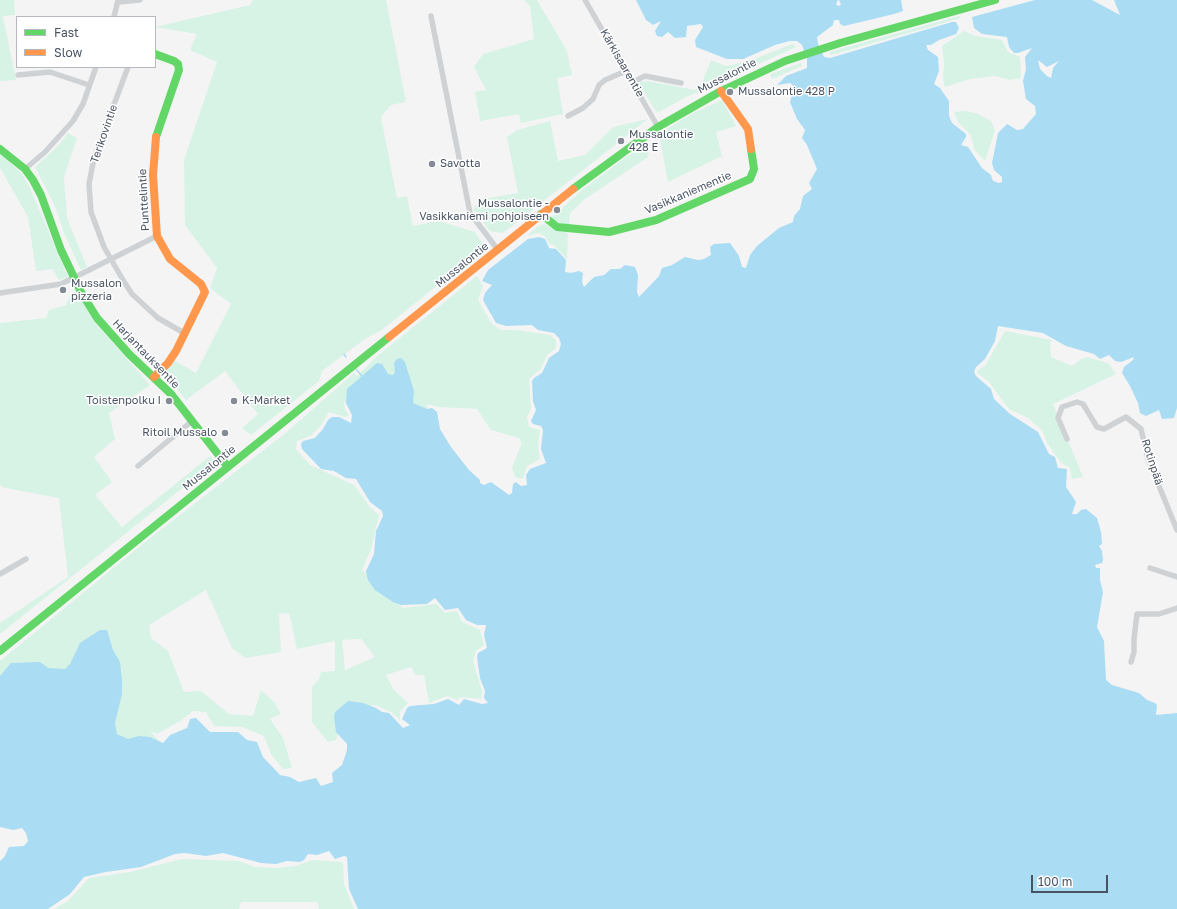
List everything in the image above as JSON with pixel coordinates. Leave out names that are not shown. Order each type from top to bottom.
[{"type":"main road","name":"Mussalontie","points":[[0,651],[541,214],[602,166],[658,126],[721,90],[763,70],[799,56],[826,47],[995,0]]},
{"type":"main road","name":"Punttelintie","points":[[154,377],[168,363],[206,292],[205,287],[179,268],[170,259],[156,236],[153,176],[155,140],[179,70],[178,64],[174,61],[156,54]]},
{"type":"main road","name":"Vasikkaniementie","points":[[541,214],[557,227],[609,232],[656,220],[750,179],[753,175],[754,169],[748,130],[721,90]]},
{"type":"main road","name":"Harjantauksentie","points":[[0,149],[25,169],[41,195],[53,232],[75,278],[97,318],[112,337],[171,394],[228,467]]},
{"type":"street","points":[[114,16],[118,1],[140,0]]},
{"type":"street","name":"Kärkisaarentie","points":[[585,0],[658,126]]},
{"type":"street","points":[[431,16],[470,213],[498,250]]},
{"type":"street","points":[[25,169],[66,130],[82,104],[96,68]]},
{"type":"street","name":"Terikovintie","points":[[128,68],[94,158],[89,184],[91,212],[98,235],[110,259],[139,302],[158,318],[184,333]]},
{"type":"street","points":[[568,116],[583,108],[593,99],[599,85],[605,80],[626,70]]},
{"type":"street","points":[[18,76],[50,72],[89,85]]},
{"type":"street","points":[[633,82],[646,76],[681,83]]},
{"type":"street","points":[[0,293],[61,284],[156,236]]},
{"type":"street","name":"Rotinpää","points":[[1066,439],[1058,418],[1062,407],[1077,402],[1083,404],[1097,427],[1104,429],[1126,417],[1141,429],[1148,459],[1177,530]]},
{"type":"street","points":[[138,466],[192,421]]},
{"type":"street","points":[[0,574],[26,559]]},
{"type":"street","points":[[1150,568],[1177,577]]},
{"type":"street","points":[[1131,662],[1134,652],[1137,614],[1159,614],[1177,608]]},
{"type":"green space","points":[[0,0],[14,0],[15,15],[3,16],[16,80],[0,81]]},
{"type":"green space","points":[[253,0],[386,0],[406,102],[391,105],[381,117],[397,198],[407,196],[413,226],[438,221],[475,232],[485,247],[383,329],[365,339],[322,371],[319,381],[251,435],[242,428],[258,414],[225,371],[186,400],[163,374],[173,360],[196,373],[231,304],[210,288],[217,268],[185,225],[184,160],[217,62],[190,50],[197,34],[156,27],[250,5]]},
{"type":"green space","points":[[524,0],[537,0],[567,51],[572,75],[557,78],[563,114],[521,123],[519,114],[480,121],[475,92],[486,90],[474,67],[483,54],[534,39],[530,6]]},
{"type":"green space","points":[[959,16],[961,18],[831,55],[829,52]]},
{"type":"green space","points":[[964,31],[976,36],[1002,40],[1008,52],[1020,57],[1021,78],[1010,80],[995,76],[970,79],[945,87],[943,80],[944,62],[942,46]]},
{"type":"green space","points":[[792,44],[796,47],[684,98],[657,113],[640,86],[640,82],[647,81],[695,90],[702,83],[711,60],[726,66],[760,57]]},
{"type":"green space","points":[[801,63],[802,66],[772,79],[770,74]]},
{"type":"green space","points":[[722,100],[736,126],[716,132],[722,156],[668,182],[659,134],[691,114]]},
{"type":"green space","points":[[964,111],[976,113],[991,121],[995,130],[985,161],[974,149],[971,135],[958,122],[954,112]]},
{"type":"green space","points":[[648,119],[503,233],[490,231],[473,209],[483,199],[518,193],[507,137],[517,130],[550,121],[558,161],[585,155],[613,127]]},
{"type":"green space","points":[[68,133],[77,138],[64,177],[67,218],[87,267],[81,270],[64,233],[55,206],[35,167],[58,146]]},
{"type":"green space","points":[[646,145],[649,150],[648,157],[585,199],[570,213],[569,227],[551,218],[582,190],[626,157]]},
{"type":"green space","points":[[0,155],[8,160],[22,174],[30,188],[68,277],[59,280],[53,269],[36,271],[28,217],[0,168]]},
{"type":"green space","points":[[545,224],[554,230],[568,233],[567,259],[554,245],[549,244],[545,236],[538,233],[528,235],[538,226]]},
{"type":"green space","points":[[477,276],[483,286],[478,300],[492,324],[501,330],[517,330],[550,335],[556,340],[556,348],[547,355],[541,369],[529,379],[531,409],[527,417],[529,427],[540,430],[538,444],[540,459],[527,466],[523,479],[515,477],[512,467],[522,443],[519,438],[491,430],[477,409],[438,407],[427,404],[428,412],[367,379],[346,405],[344,399],[345,410],[349,415],[345,417],[329,412],[320,427],[310,436],[297,441],[296,449],[310,465],[354,485],[370,507],[379,515],[371,549],[362,570],[380,583],[386,594],[403,608],[437,604],[445,613],[457,611],[462,622],[480,630],[484,645],[476,651],[473,661],[482,691],[481,699],[461,697],[457,700],[447,696],[429,703],[424,675],[415,675],[411,667],[386,675],[393,689],[408,703],[400,712],[400,720],[391,712],[375,705],[360,707],[340,729],[336,740],[328,742],[312,722],[312,687],[319,679],[321,672],[335,671],[335,641],[297,649],[289,613],[279,614],[281,652],[245,658],[232,648],[206,590],[149,625],[151,638],[168,651],[184,692],[201,691],[229,714],[253,716],[261,690],[275,703],[281,714],[270,719],[283,738],[292,768],[283,769],[271,754],[264,736],[242,727],[214,726],[206,712],[193,711],[180,721],[157,734],[150,731],[160,742],[0,750],[0,661],[145,542],[283,435],[354,373],[357,376],[376,357]],"holes":[[[361,639],[375,657],[345,670],[342,640]]]},
{"type":"green space","points":[[76,291],[95,323],[150,385],[109,413],[115,439],[94,457],[112,482],[95,495],[122,527],[210,456],[215,462],[0,634],[0,623],[68,577],[59,498],[5,488],[0,485],[0,323],[46,318],[49,310],[66,305],[71,293]]},
{"type":"green space","points":[[1005,331],[1052,340],[1050,343],[1051,357],[1072,366],[1081,359],[1088,357],[1108,363],[1116,374],[1053,404],[1083,477],[1072,479],[1070,468],[1061,463],[1047,443],[1042,430],[1028,418],[1009,409],[988,381],[978,374],[977,371],[985,366]]},
{"type":"green space","points":[[182,859],[239,861],[255,867],[277,868],[296,866],[312,860],[343,862],[344,884],[354,909],[319,909],[317,902],[241,902],[239,909],[54,909],[68,901],[89,878],[130,872]]},
{"type":"water","points":[[636,0],[838,0],[836,4],[838,6],[841,5],[839,0],[901,0],[903,11],[894,14],[844,26],[840,24],[839,20],[834,20],[833,25],[817,37],[818,44],[824,57],[830,58],[956,22],[959,28],[956,34],[939,40],[931,45],[926,45],[928,50],[938,57],[939,71],[934,84],[940,88],[949,101],[949,116],[952,123],[966,134],[966,137],[961,145],[968,147],[982,168],[991,175],[993,181],[999,183],[1002,182],[1002,177],[994,170],[992,163],[998,133],[1007,124],[1017,130],[1023,129],[1036,114],[1035,106],[1026,99],[1023,81],[1026,69],[1025,57],[1032,48],[1014,53],[1009,47],[1007,37],[982,34],[974,28],[972,17],[1035,0],[1092,0],[1120,15],[1114,0],[1177,0],[1177,408],[1174,418],[1162,419],[1159,410],[1146,416],[1140,413],[1138,403],[1122,373],[1124,367],[1133,360],[1134,357],[1121,362],[1115,361],[1109,355],[1100,359],[1094,354],[1066,346],[1043,333],[998,326],[995,341],[985,359],[976,367],[974,372],[976,376],[991,389],[994,399],[1010,414],[1038,432],[1049,454],[1055,457],[1058,468],[1067,469],[1066,487],[1076,502],[1072,514],[1077,514],[1081,510],[1086,509],[1097,518],[1101,532],[1102,544],[1099,546],[1102,551],[1103,560],[1102,563],[1095,565],[1096,568],[1100,568],[1100,580],[1103,592],[1097,627],[1104,641],[1106,680],[1112,685],[1139,693],[1147,700],[1155,703],[1157,705],[1156,715],[1177,713],[1177,909],[358,909],[349,889],[347,857],[344,856],[335,859],[329,851],[317,855],[308,854],[304,860],[300,862],[287,861],[276,864],[261,863],[223,853],[206,856],[185,853],[175,854],[141,867],[84,877],[70,894],[48,909],[0,909],[0,861],[5,856],[9,847],[24,846],[28,841],[26,833],[22,828],[13,830],[0,827],[0,676],[11,663],[40,662],[48,668],[65,669],[70,664],[80,643],[100,630],[107,630],[113,650],[120,662],[122,680],[122,694],[115,723],[117,734],[128,739],[139,736],[150,737],[163,743],[170,735],[187,728],[190,719],[196,718],[210,732],[238,732],[247,740],[257,742],[263,757],[280,775],[290,777],[299,782],[316,778],[321,786],[333,782],[332,773],[342,765],[347,750],[347,744],[336,732],[334,716],[335,712],[348,701],[363,703],[382,712],[389,713],[403,728],[410,725],[402,719],[407,708],[410,706],[434,704],[448,699],[459,705],[464,699],[482,704],[488,703],[484,698],[485,691],[480,678],[477,657],[478,653],[487,648],[484,635],[486,625],[477,625],[466,620],[458,608],[445,610],[435,598],[427,604],[401,605],[393,602],[375,590],[368,580],[366,571],[374,554],[376,531],[383,516],[382,511],[370,502],[356,479],[346,478],[334,471],[321,469],[302,449],[301,444],[303,441],[315,438],[323,429],[328,420],[332,417],[339,417],[351,423],[352,415],[346,403],[347,389],[377,363],[382,364],[388,374],[393,375],[395,372],[394,363],[397,359],[401,358],[405,362],[414,391],[413,403],[427,409],[432,408],[437,412],[440,429],[451,447],[469,470],[480,480],[480,483],[484,485],[491,482],[509,495],[512,493],[513,484],[516,482],[521,486],[527,485],[526,475],[530,469],[546,463],[541,449],[543,430],[541,426],[533,424],[531,421],[536,410],[533,401],[532,381],[542,373],[549,358],[559,351],[561,344],[559,338],[554,333],[538,330],[532,325],[506,326],[496,323],[483,300],[485,293],[492,285],[482,281],[488,270],[528,239],[539,237],[545,239],[549,248],[556,249],[566,260],[565,272],[571,273],[579,271],[583,273],[582,282],[584,287],[594,277],[604,275],[611,269],[620,269],[625,265],[635,267],[638,275],[637,292],[639,297],[659,276],[662,268],[672,265],[685,257],[698,260],[704,259],[711,255],[710,247],[714,244],[730,243],[739,256],[742,267],[746,268],[750,255],[757,246],[779,228],[793,222],[794,216],[800,209],[803,196],[812,189],[809,183],[817,169],[807,145],[802,138],[805,130],[797,119],[790,102],[792,95],[797,92],[796,88],[790,83],[777,85],[786,76],[807,68],[807,59],[802,45],[797,41],[790,41],[775,45],[743,59],[727,59],[696,47],[695,40],[703,27],[701,24],[687,26],[686,37],[675,38],[668,32],[662,37],[657,36],[655,31],[661,21],[653,25],[646,20]],"holes":[[[1038,60],[1047,67],[1059,61],[1053,68],[1051,78],[1040,69]]]},
{"type":"waterway","points":[[356,369],[362,376]]},
{"type":"traffic: fast","points":[[573,189],[658,127],[721,91],[785,61],[840,43],[995,0]]},
{"type":"traffic: fast","points":[[156,54],[174,61],[178,64],[179,70],[156,137]]},
{"type":"traffic: fast","points":[[0,149],[25,169],[33,180],[41,195],[61,250],[81,292],[97,318],[129,354],[171,394],[228,467]]},
{"type":"traffic: fast","points":[[541,214],[557,227],[609,232],[656,220],[750,179],[754,169],[751,149]]},
{"type":"traffic: fast","points":[[0,651],[389,337]]},
{"type":"traffic: slow","points":[[721,91],[748,129],[751,149]]},
{"type":"traffic: slow","points":[[154,377],[168,363],[176,351],[205,292],[201,284],[170,259],[157,236],[153,175],[156,137]]},
{"type":"traffic: slow","points":[[389,337],[573,189]]},
{"type":"place","name":"Mussalontie 428 P","points":[[730,92]]},
{"type":"place","name":"Mussalontie 428 E","points":[[621,141]]},
{"type":"place","name":"Savotta","points":[[432,164]]},
{"type":"place","name":"Mussalontie - Vasikkaniemi pohjoiseen","points":[[557,210]]},
{"type":"place","name":"Mussalon pizzeria","points":[[63,290]]},
{"type":"place","name":"Toistenpolku I","points":[[169,401]]},
{"type":"place","name":"K-Market","points":[[234,401]]},
{"type":"place","name":"Ritoil Mussalo","points":[[225,433]]}]
